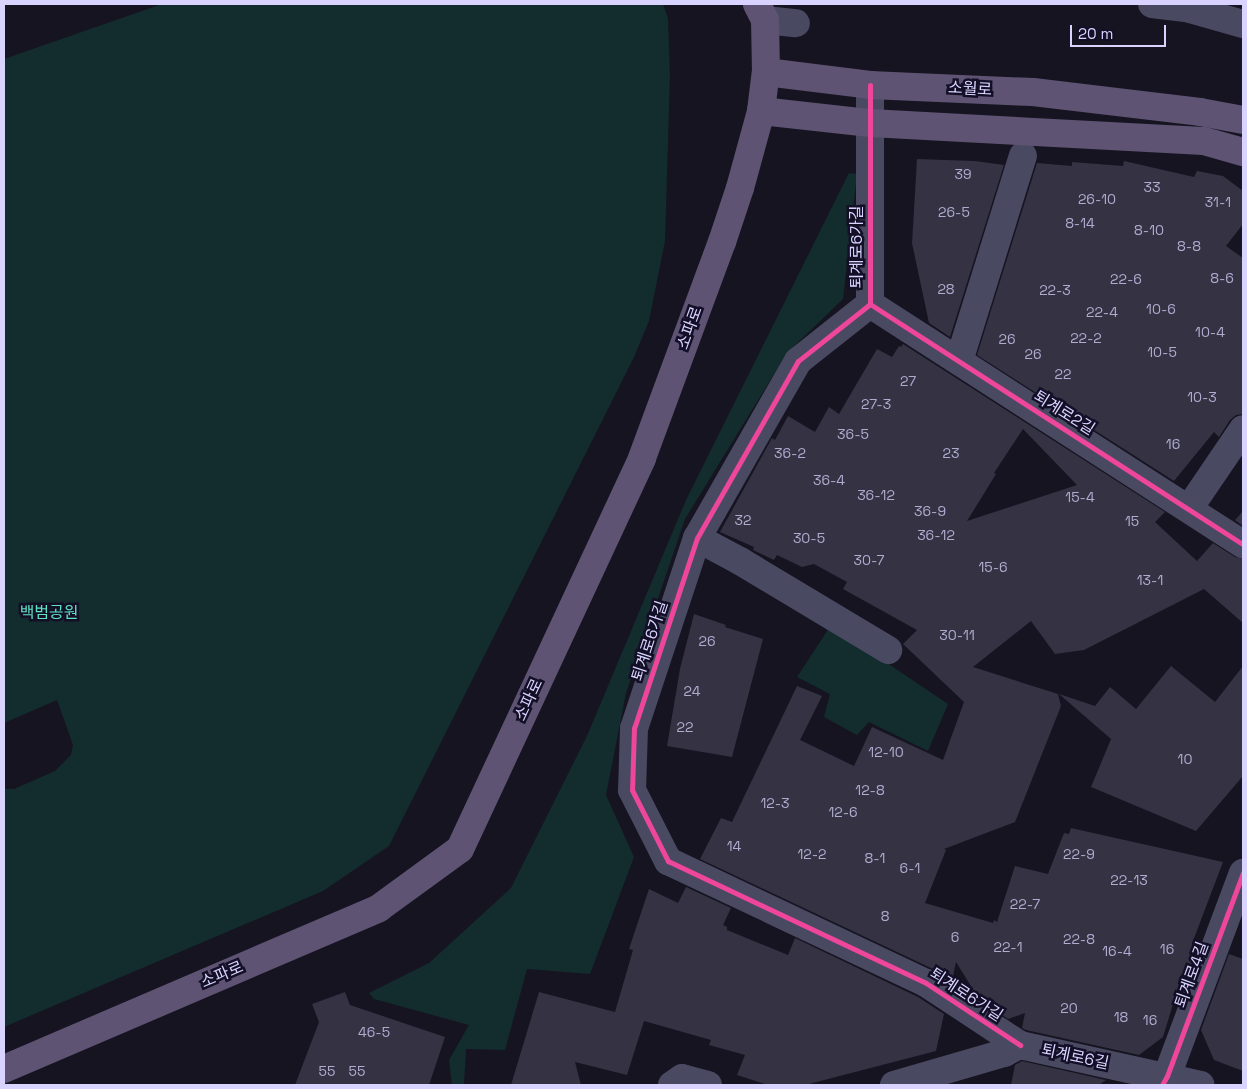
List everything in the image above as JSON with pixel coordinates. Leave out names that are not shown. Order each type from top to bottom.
[{"type":"main road","points":[[766,72],[775,13]]},
{"type":"main road","name":"소월로","points":[[766,72],[870,85],[1033,92],[1200,112],[1243,120]]},
{"type":"main road","name":"소파로","points":[[4,1069],[379,908],[460,849],[642,458],[722,242],[740,188],[761,111],[766,72]]},
{"type":"main road","points":[[761,111],[870,123],[1204,140],[1243,152]]},
{"type":"street","points":[[1152,4],[1190,9],[1243,24]]},
{"type":"street","name":"퇴계로6가길","points":[[870,85],[870,304],[798,361],[697,538],[634,728],[632,790],[668,861],[926,983],[1020,1045]]},
{"type":"street","points":[[959,361],[1023,156]]},
{"type":"street","name":"퇴계로2길","points":[[870,304],[1190,507],[1243,544]]},
{"type":"street","points":[[1190,507],[1243,429]]},
{"type":"street","points":[[697,538],[740,560],[888,650]]},
{"type":"street","name":"퇴계로4길","points":[[1165,1081],[1243,873]]},
{"type":"street","name":"퇴계로6길","points":[[894,1085],[1004,1053],[1020,1045],[1165,1081],[1201,1085]]},
{"type":"street","points":[[672,1085],[682,1078],[708,1085]]},
{"type":"green space","name":"백범공원","points":[[162,4],[663,4],[668,19],[670,75],[665,241],[649,321],[634,357],[389,846],[323,891],[4,1027],[4,789],[14,789],[55,771],[71,755],[73,745],[57,700],[4,723],[4,59]]},
{"type":"green space","points":[[849,173],[857,174],[843,299],[787,353],[685,519],[626,693],[606,795],[634,857],[590,974],[527,969],[505,1050],[466,1049],[464,1085],[452,1085],[449,1060],[469,1025],[374,999],[369,993],[429,963],[511,888],[587,736],[686,500]]},
{"type":"green space","points":[[831,625],[948,704],[928,751],[869,722],[857,735],[824,717],[830,694],[797,677]]},
{"type":"building","points":[[917,159],[975,161],[1004,165],[950,337],[929,323],[912,243]]},
{"type":"building","points":[[1124,161],[1194,177],[1197,171],[1223,176],[1243,191],[1243,224],[1226,246],[1243,258],[1243,414],[1236,415],[1230,420],[1219,437],[1214,432],[1174,481],[977,355],[1037,163],[1072,166],[1072,162],[1123,166]]},
{"type":"building","points":[[903,344],[1165,512],[1155,522],[1197,561],[1213,543],[1235,557],[1243,559],[1243,623],[1204,589],[1084,650],[1055,654],[1031,621],[973,667],[1058,694],[1061,706],[1015,822],[944,849],[946,850],[925,903],[993,923],[994,920],[997,922],[1015,866],[1048,874],[1064,833],[1069,834],[1071,828],[1223,862],[1193,941],[1200,944],[1183,988],[1180,981],[1163,1037],[1139,1055],[1026,1030],[1022,1028],[1025,1013],[1008,1019],[979,999],[956,962],[952,981],[933,969],[700,859],[721,818],[732,822],[797,686],[822,696],[800,740],[854,766],[872,727],[943,760],[964,702],[903,644],[917,630],[843,589],[847,582],[814,564],[802,567],[777,555],[774,560],[753,550],[754,547],[720,532],[772,438],[775,440],[788,416],[815,432],[829,407],[839,414],[877,349],[892,357],[899,346],[901,347]],"holes":[[[1023,429],[1077,485],[967,521],[996,474],[994,473]]]},
{"type":"building","points":[[1243,511],[1243,526],[1235,520]]},
{"type":"building","points":[[694,614],[726,625],[725,627],[763,639],[732,757],[667,746],[680,669]]},
{"type":"building","points":[[1171,666],[1215,702],[1243,666],[1243,776],[1196,831],[1091,787],[1111,739],[1059,694],[1095,706],[1110,687],[1136,709]]},
{"type":"building","points":[[686,887],[731,908],[723,925],[727,927],[727,930],[788,955],[795,938],[918,997],[944,1014],[936,1051],[805,1085],[768,1085],[737,1075],[745,1055],[709,1045],[711,1040],[644,1021],[627,1075],[575,1062],[581,1085],[511,1085],[539,992],[615,1012],[633,950],[629,949],[649,889],[678,903]]},
{"type":"building","points":[[1229,954],[1243,959],[1243,1071],[1214,1060],[1201,1030]]},
{"type":"building","points":[[345,992],[350,1005],[445,1037],[429,1085],[295,1085],[319,1022],[312,1004]]},
{"type":"building","points":[[1022,1061],[1106,1080],[1099,1085],[1011,1085],[1015,1065]]},
{"type":"cycle path","points":[[870,85],[870,304],[798,361],[697,538],[634,728],[632,790],[668,861],[926,983],[1020,1045]]},
{"type":"cycle path","points":[[870,304],[1243,544]]},
{"type":"cycle path","points":[[1162,1085],[1243,873]]}]
